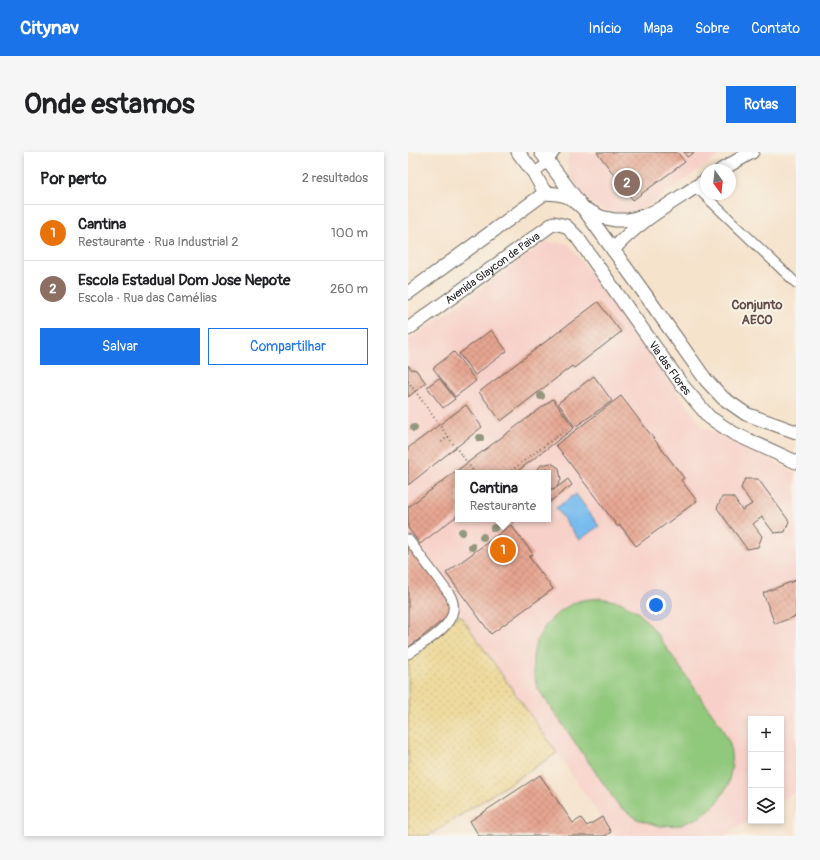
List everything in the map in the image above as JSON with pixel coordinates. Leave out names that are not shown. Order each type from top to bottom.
[{"type":"main road","points":[[408,292],[545,193],[534,173],[518,152]]},
{"type":"main road","points":[[731,164],[752,152]]},
{"type":"main road","name":"Via das Flores","points":[[548,155],[583,208],[706,380],[724,398],[746,414],[796,432]]},
{"type":"main road","points":[[613,250],[623,238],[662,208],[700,184]]},
{"type":"main road","name":"Via das Flores","points":[[545,193],[560,194],[571,198],[583,208]]},
{"type":"main road","points":[[583,208],[601,218],[628,220],[644,216],[662,208]]},
{"type":"main road","name":"Avenida Glaycon de Paiva","points":[[408,330],[554,223],[566,226],[577,237]]},
{"type":"main road","name":"Via das Flores","points":[[577,237],[682,385],[709,417],[733,433],[796,462]]},
{"type":"street","points":[[534,173],[548,155]]},
{"type":"street","points":[[717,200],[796,283]]},
{"type":"street","points":[[408,539],[453,599],[454,611],[448,623],[442,630],[408,654]]},
{"type":"path","points":[[408,382],[473,470]]},
{"type":"path","points":[[512,470],[568,428]]},
{"type":"path","points":[[440,443],[448,437]]},
{"type":"shaded area","points":[[570,152],[724,152],[707,164],[700,164],[700,169],[649,205],[638,210],[627,212],[601,209],[589,203],[582,196],[571,177],[567,163]]},
{"type":"shaded area","points":[[545,242],[568,243],[703,427],[796,473],[796,791],[784,798],[784,716],[748,716],[748,821],[725,836],[614,836],[452,602],[408,543],[408,341]]},
{"type":"green space","points":[[600,598],[620,602],[638,612],[652,627],[721,726],[730,744],[732,765],[728,785],[717,803],[702,816],[681,825],[659,826],[637,819],[619,806],[538,689],[534,676],[533,657],[539,636],[545,627],[560,611],[569,606],[581,600]]},
{"type":"sand","points":[[460,615],[557,753],[428,836],[408,836],[408,652]]},
{"type":"water","points":[[576,494],[599,526],[579,540],[556,508]]},
{"type":"building","points":[[597,152],[677,152],[685,162],[633,200]]},
{"type":"building","points":[[684,152],[695,152],[687,157]]},
{"type":"building","points":[[598,302],[621,332],[574,368],[572,366],[501,421],[479,392]]},
{"type":"building","points":[[491,330],[507,351],[475,375],[459,354]]},
{"type":"building","points":[[454,352],[476,381],[455,397],[433,368]]},
{"type":"building","points":[[408,365],[411,369],[416,370],[426,383],[408,397]]},
{"type":"building","points":[[594,376],[612,401],[575,427],[558,403]]},
{"type":"building","points":[[439,378],[455,399],[443,408],[427,387]]},
{"type":"building","points":[[621,396],[684,478],[681,480],[697,501],[636,546],[620,525],[618,527],[556,445]]},
{"type":"building","points":[[553,399],[574,428],[519,470],[458,470]]},
{"type":"building","points":[[466,405],[482,427],[408,485],[408,448]]},
{"type":"building","points":[[551,463],[559,468],[561,480],[556,488],[551,489],[551,470],[537,470],[541,465]]},
{"type":"building","points":[[455,472],[455,517],[420,544],[408,528],[408,507]]},
{"type":"building","points":[[568,479],[572,485],[551,501],[551,492]]},
{"type":"building","points":[[745,479],[758,479],[789,521],[785,532],[774,533],[762,517],[753,524],[762,536],[758,547],[747,549],[717,508],[722,497],[733,497],[742,510],[752,504],[741,488]]},
{"type":"building","points":[[511,525],[533,554],[529,557],[553,589],[491,634],[446,573]]},
{"type":"building","points":[[408,543],[452,602],[452,613],[408,648]]},
{"type":"building","points":[[796,580],[796,616],[775,624],[763,593]]},
{"type":"building","points":[[540,775],[573,823],[581,818],[587,826],[602,817],[611,832],[605,836],[479,836],[470,821]]},
{"type":"place","name":"Escola Estadual Dom Jose Nepote","points":[[627,183]]},
{"type":"place","name":"Cantina","points":[[503,550]]},
{"type":"district","name":"Conjunto AECO","points":[[757,312]]}]
